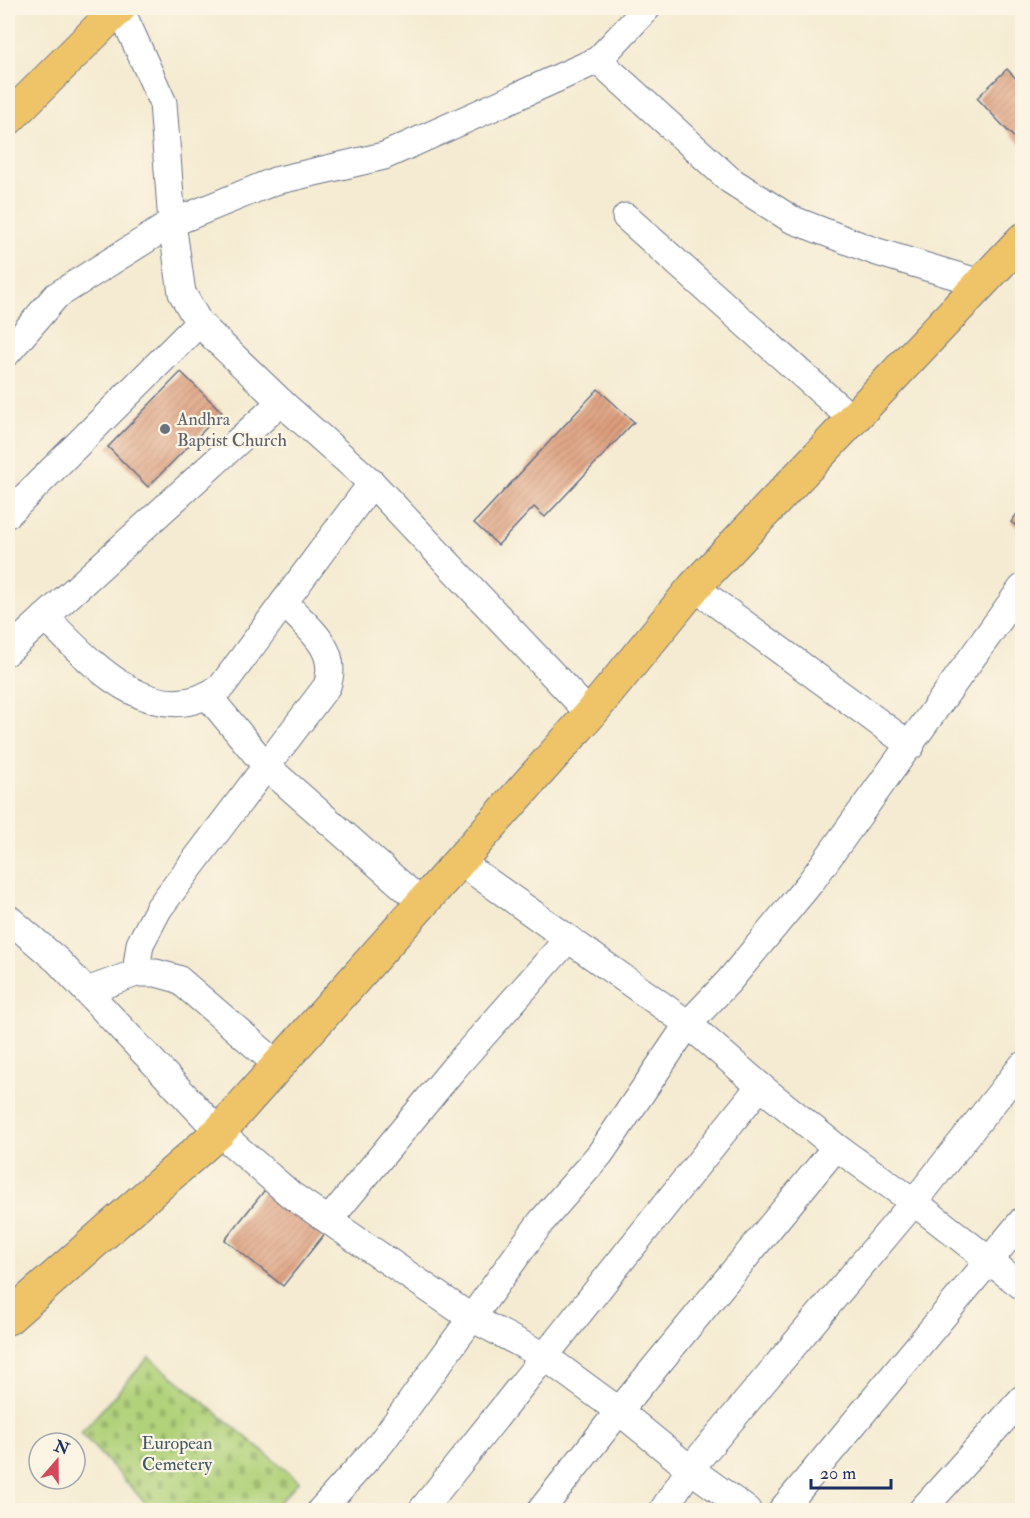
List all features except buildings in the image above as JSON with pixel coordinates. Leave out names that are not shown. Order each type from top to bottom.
[{"type":"main road","points":[[8,120],[120,8]]},
{"type":"main road","points":[[8,1318],[219,1132],[590,714],[694,587],[1023,240]]},
{"type":"street","points":[[120,8],[163,103],[172,223],[182,293],[199,323],[281,402],[372,483],[590,714]]},
{"type":"street","points":[[8,352],[56,296],[172,223],[275,181],[384,156],[598,60],[647,8]]},
{"type":"street","points":[[598,60],[730,180],[791,219],[874,251],[980,283]]},
{"type":"street","points":[[626,217],[852,420]]},
{"type":"street","points":[[8,514],[199,323]]},
{"type":"street","points":[[8,651],[281,402]]},
{"type":"street","points":[[45,617],[94,666],[152,700],[182,704],[208,696],[222,686],[372,483]]},
{"type":"street","points":[[694,587],[911,746]]},
{"type":"street","points":[[321,1510],[381,1443],[541,1222],[600,1154],[688,1024],[729,981],[810,883],[1023,588]]},
{"type":"street","points":[[136,973],[140,944],[159,908],[327,686],[332,671],[326,649],[284,602]]},
{"type":"street","points":[[208,696],[266,766],[422,903]]},
{"type":"street","points":[[459,861],[688,1024],[836,1147],[914,1202],[1023,1286]]},
{"type":"street","points":[[8,918],[58,961],[219,1132],[291,1195],[470,1317],[544,1356],[619,1411],[690,1470],[747,1510]]},
{"type":"street","points":[[329,1220],[454,1068],[568,939]]},
{"type":"street","points":[[87,991],[136,973],[156,973],[178,979],[278,1065]]},
{"type":"street","points":[[663,1510],[690,1470],[914,1202],[1023,1066]]},
{"type":"street","points":[[422,1510],[760,1086]]},
{"type":"street","points":[[542,1510],[619,1411],[836,1147]]},
{"type":"street","points":[[782,1510],[1023,1221]]},
{"type":"street","points":[[922,1510],[1023,1399]]},
{"type":"green space","name":"European Cemetery","points":[[149,1357],[299,1481],[272,1510],[152,1510],[87,1440],[87,1431],[83,1431]]},
{"type":"place","name":"Andhra Baptist Church","points":[[165,429]]}]
